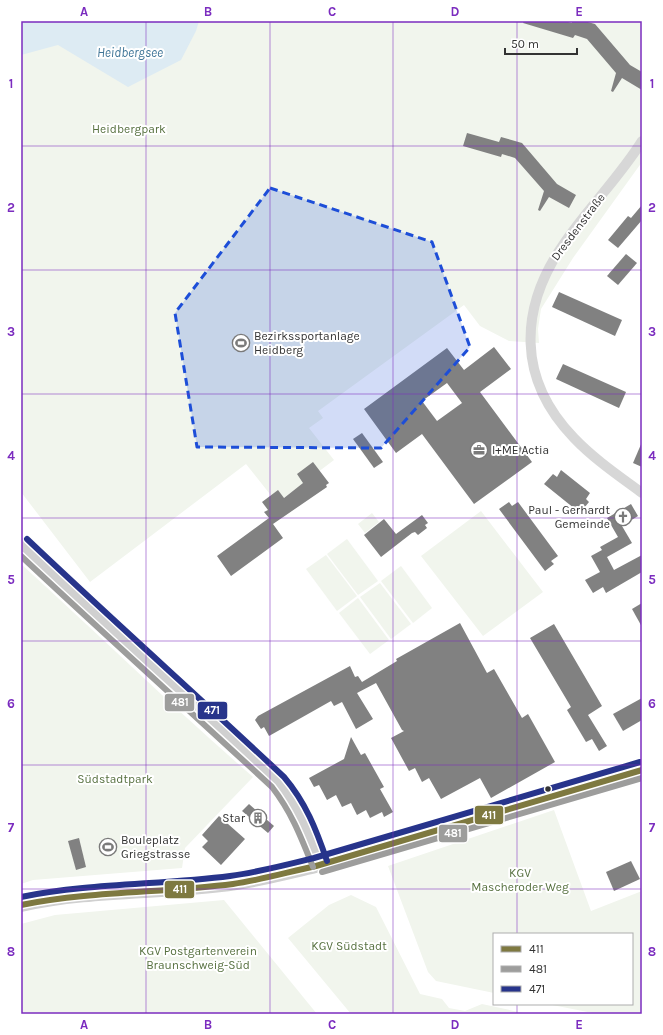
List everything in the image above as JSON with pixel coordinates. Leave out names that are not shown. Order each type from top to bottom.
[{"type":"main road","points":[[21,545],[116,635],[164,676],[278,782],[290,797],[304,821],[320,864]]},
{"type":"main road","points":[[21,905],[49,899],[88,894],[222,885],[320,864],[642,770]]},
{"type":"street","name":"Dresdenstraße","points":[[642,141],[631,159],[568,238],[552,261],[538,290],[531,316],[530,336],[530,350],[536,374],[545,396],[561,423],[582,446],[642,493]]},
{"type":"highlighted area","points":[[270,188],[432,242],[470,347],[381,448],[197,447],[175,313]]},
{"type":"green space","name":"Heidbergpark","points":[[21,21],[642,21],[642,162],[573,258],[541,309],[538,329],[539,343],[509,341],[480,326],[464,305],[318,411],[323,418],[309,428],[334,460],[277,503],[246,464],[90,582],[21,492]]},
{"type":"green space","points":[[481,511],[543,592],[483,636],[421,556]]},
{"type":"green space","points":[[372,513],[379,522],[365,533],[358,524]]},
{"type":"green space","points":[[347,539],[378,581],[358,595],[327,554]]},
{"type":"green space","points":[[326,555],[357,596],[337,611],[306,569]]},
{"type":"green space","name":"Südstadtpark","points":[[21,564],[194,725],[253,777],[185,848],[182,868],[33,880],[21,884]]},
{"type":"green space","points":[[401,566],[432,608],[413,623],[381,581]]},
{"type":"green space","points":[[380,583],[411,624],[391,639],[360,597]]},
{"type":"green space","points":[[358,598],[389,640],[370,654],[339,613]]},
{"type":"green space","name":"KGV Mascheroder Weg","points":[[554,810],[591,911],[642,891],[642,1014],[598,1014],[552,1005],[633,1005],[633,933],[493,933],[493,993],[436,981],[428,972],[388,866]]},
{"type":"green space","name":"KGV Südstadt","points":[[351,895],[376,907],[420,994],[442,999],[449,1008],[465,1011],[482,1004],[528,1014],[351,1014],[288,938],[329,905]]},
{"type":"green space","name":"KGV Postgartenverein Braunschweig-Süd","points":[[224,900],[317,1014],[21,1014],[21,924],[55,915]]},
{"type":"water","name":"Heidbergsee","points":[[21,21],[199,21],[196,31],[181,60],[128,87],[58,45],[21,55]]},
{"type":"building","points":[[524,21],[564,21],[572,23],[572,21],[584,21],[595,24],[630,65],[642,72],[642,90],[622,78],[613,92],[611,91],[616,73],[587,39],[575,35],[573,38],[523,23]]},
{"type":"building","points":[[467,133],[499,142],[501,137],[522,143],[557,184],[576,195],[569,208],[549,197],[540,211],[538,210],[544,191],[515,158],[502,154],[501,157],[463,146]]},
{"type":"building","points":[[642,205],[642,220],[618,248],[608,240],[628,216],[631,218]]},
{"type":"building","points":[[626,254],[637,263],[618,285],[607,276]]},
{"type":"building","points":[[559,292],[622,320],[615,336],[552,307]]},
{"type":"building","points":[[494,347],[511,369],[480,392],[532,462],[474,504],[422,434],[396,453],[364,409],[447,348],[464,370]],"holes":[[[447,383],[462,403],[437,421],[422,401]]]},
{"type":"building","points":[[563,364],[626,392],[619,408],[556,379]]},
{"type":"building","points":[[362,433],[383,462],[374,468],[353,439]]},
{"type":"building","points":[[642,442],[642,467],[633,463]]},
{"type":"building","points":[[313,462],[329,483],[326,485],[327,487],[273,524],[283,538],[231,576],[217,556],[269,518],[264,512],[268,510],[262,502],[278,490],[284,498],[303,483],[297,474]]},
{"type":"building","points":[[561,470],[590,493],[586,499],[589,502],[580,513],[544,484],[553,474],[557,477]]},
{"type":"building","points":[[509,502],[512,506],[518,502],[558,556],[551,561],[554,564],[545,571],[499,509]]},
{"type":"building","points":[[631,504],[638,516],[622,526],[632,543],[607,557],[614,570],[642,555],[642,572],[606,593],[603,587],[593,593],[585,580],[600,572],[591,556],[602,550],[600,547],[618,537],[607,518]]},
{"type":"building","points":[[422,515],[428,523],[425,525],[427,528],[418,535],[415,532],[412,533],[381,557],[364,535],[384,519],[396,534]]},
{"type":"building","points":[[642,603],[642,627],[632,609]]},
{"type":"building","points":[[460,623],[487,673],[494,669],[522,718],[528,714],[555,762],[491,798],[480,778],[441,799],[429,778],[422,782],[415,768],[409,771],[391,738],[404,731],[402,730],[376,683],[357,693],[373,719],[356,729],[342,702],[334,706],[331,701],[269,736],[264,727],[261,729],[255,720],[258,716],[350,666],[355,677],[358,676],[362,682],[397,661],[396,659]]},
{"type":"building","points":[[554,624],[602,706],[588,715],[607,746],[599,751],[592,739],[586,742],[567,710],[571,707],[530,638]]},
{"type":"building","points":[[642,698],[642,720],[623,731],[613,714]]},
{"type":"building","points":[[351,737],[361,755],[365,753],[384,787],[380,789],[393,812],[384,817],[382,812],[370,818],[366,810],[357,815],[351,803],[342,807],[336,795],[327,800],[319,785],[314,787],[309,778],[344,759]]},
{"type":"building","name":"Star","points":[[249,804],[274,826],[268,833],[242,811]]},
{"type":"building","points":[[219,816],[245,839],[221,865],[202,847],[208,841],[202,835]]},
{"type":"building","points":[[79,838],[86,867],[76,870],[68,841]]},
{"type":"building","points":[[631,861],[640,879],[614,891],[606,872]]},
{"type":"transit line","name":"471","points":[[27,539],[284,777],[292,787],[310,817],[327,861]]},
{"type":"transit line","name":"481","points":[[21,556],[272,787],[291,816],[313,867]]},
{"type":"transit line","name":"471","points":[[21,897],[73,889],[230,876],[272,868],[314,858],[640,762]]},
{"type":"transit line","name":"411","points":[[21,905],[74,897],[206,887],[264,878],[316,866],[642,770]]},
{"type":"transit line","name":"481","points":[[322,872],[642,778]]},
{"type":"place","name":"Bezirkssportanlage Heidberg","points":[[241,343]]},
{"type":"place","name":"I+ME Actia","points":[[479,450]]},
{"type":"place","name":"Paul - Gerhardt Gemeinde","points":[[623,517]]},
{"type":"place","name":"Star","points":[[258,818]]},
{"type":"place","name":"Bouleplatz Griegstrasse","points":[[108,847]]}]
